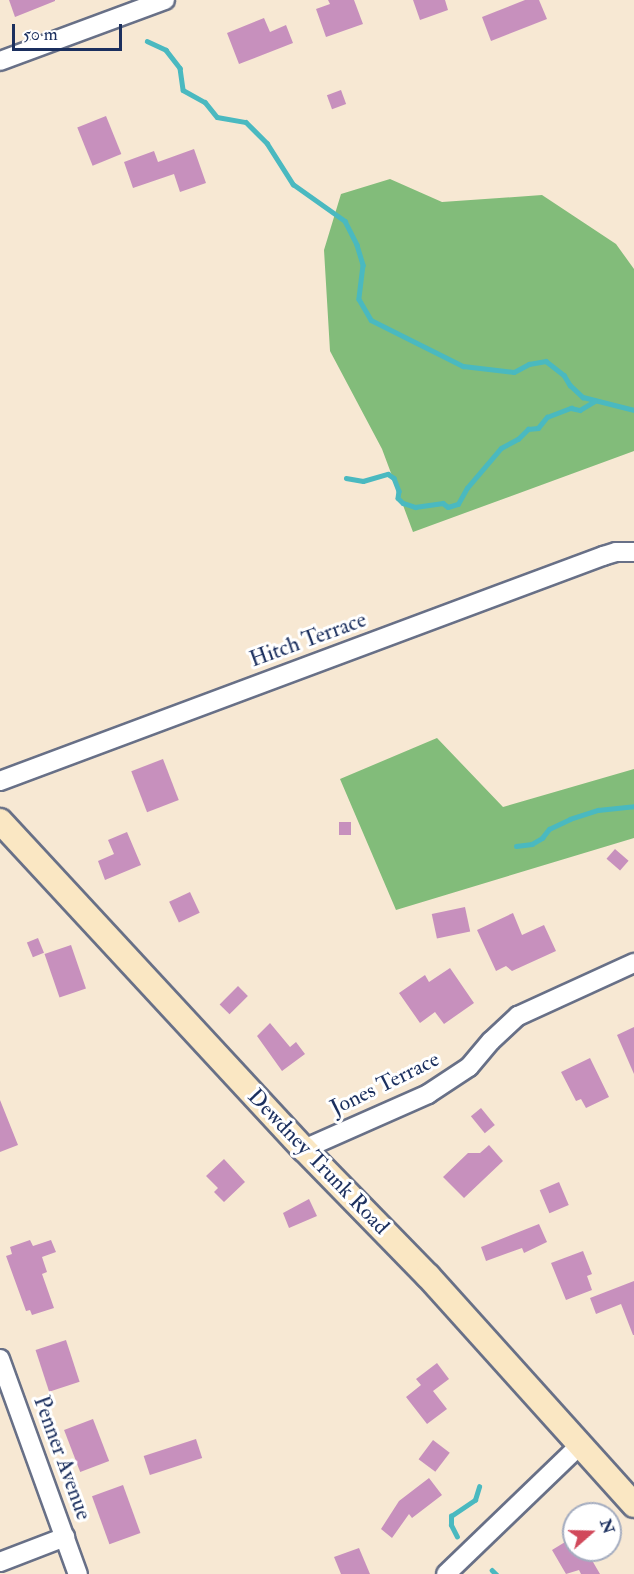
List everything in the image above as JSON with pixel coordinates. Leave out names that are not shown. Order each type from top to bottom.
[{"type":"main road","name":"Dewdney Trunk Road","points":[[0,821],[304,1149],[428,1276],[634,1505]]},
{"type":"street","points":[[0,61],[165,0]]},
{"type":"street","name":"Hitch Terrace","points":[[0,781],[603,556],[616,552],[634,552]]},
{"type":"street","name":"Jones Terrace","points":[[304,1149],[428,1094],[469,1067],[518,1016],[634,963]]},
{"type":"street","name":"Penner Avenue","points":[[0,1359],[78,1574]]},
{"type":"street","points":[[446,1574],[580,1445]]},
{"type":"street","points":[[0,1562],[65,1536]]},
{"type":"green space","points":[[390,179],[442,202],[542,195],[616,244],[634,269],[634,451],[413,532],[382,449],[330,351],[324,250],[341,194]]},
{"type":"green space","points":[[437,738],[503,807],[634,769],[634,838],[396,910],[340,779]]},
{"type":"building","points":[[9,0],[55,0],[55,1],[15,17]]},
{"type":"building","points":[[328,0],[354,0],[363,24],[326,37],[316,9],[330,4]]},
{"type":"building","points":[[413,0],[445,0],[448,10],[420,20]]},
{"type":"building","points":[[525,0],[539,0],[547,19],[491,41],[482,17]]},
{"type":"building","points":[[264,18],[270,32],[286,25],[293,43],[239,64],[227,33]]},
{"type":"building","points":[[341,90],[346,104],[332,109],[327,95]]},
{"type":"building","points":[[106,116],[121,154],[93,166],[77,128]]},
{"type":"building","points":[[194,149],[206,183],[180,192],[174,174],[133,188],[124,162],[154,151],[158,162]]},
{"type":"building","points":[[163,759],[179,800],[147,812],[131,771]]},
{"type":"building","points":[[339,822],[351,822],[351,835],[339,835]]},
{"type":"building","points":[[127,832],[141,865],[105,880],[98,861],[114,854],[108,840]]},
{"type":"building","points":[[615,849],[629,861],[620,871],[606,859]]},
{"type":"building","points":[[190,892],[200,913],[179,923],[169,902]]},
{"type":"building","points":[[465,907],[470,931],[437,939],[432,914]]},
{"type":"building","points":[[513,913],[522,935],[544,925],[556,951],[512,971],[506,966],[496,971],[477,930]]},
{"type":"building","points":[[38,938],[44,953],[33,957],[27,942]]},
{"type":"building","points":[[71,945],[86,988],[60,998],[45,954]]},
{"type":"building","points":[[450,968],[474,1003],[444,1024],[435,1012],[420,1023],[399,993],[425,975],[429,982]]},
{"type":"building","points":[[238,986],[248,996],[230,1014],[220,1004]]},
{"type":"building","points":[[270,1023],[290,1047],[296,1042],[305,1054],[282,1071],[257,1036]]},
{"type":"building","points":[[634,1027],[634,1074],[617,1035]]},
{"type":"building","points":[[590,1058],[609,1097],[586,1108],[581,1099],[576,1101],[561,1072]]},
{"type":"building","points":[[0,1100],[18,1145],[0,1152]]},
{"type":"building","points":[[481,1108],[495,1125],[485,1133],[471,1116]]},
{"type":"building","points":[[489,1145],[503,1161],[464,1198],[443,1177],[468,1153],[480,1153]]},
{"type":"building","points":[[224,1159],[245,1182],[224,1202],[214,1192],[218,1188],[206,1176]]},
{"type":"building","points":[[559,1182],[569,1205],[549,1213],[540,1190]]},
{"type":"building","points":[[309,1199],[317,1216],[289,1228],[283,1213]]},
{"type":"building","points":[[539,1224],[547,1242],[524,1253],[522,1248],[486,1261],[481,1247]]},
{"type":"building","points":[[30,1240],[33,1246],[51,1240],[56,1252],[42,1257],[47,1272],[42,1274],[54,1308],[32,1315],[30,1310],[26,1311],[6,1256],[12,1254],[10,1247]]},
{"type":"building","points":[[583,1251],[592,1274],[587,1276],[592,1290],[566,1300],[551,1263]]},
{"type":"building","points":[[634,1281],[633,1335],[621,1304],[596,1314],[590,1298]]},
{"type":"building","points":[[66,1340],[80,1382],[49,1392],[36,1350]]},
{"type":"building","points":[[437,1363],[449,1379],[433,1391],[447,1409],[427,1424],[406,1397],[421,1385],[416,1379]]},
{"type":"building","points":[[93,1419],[109,1461],[80,1472],[64,1430]]},
{"type":"building","points":[[196,1439],[202,1458],[150,1475],[144,1456]]},
{"type":"building","points":[[433,1440],[450,1453],[435,1472],[419,1459]]},
{"type":"building","points":[[429,1478],[442,1495],[412,1518],[409,1514],[392,1538],[381,1529],[399,1501]]},
{"type":"building","points":[[123,1485],[140,1533],[109,1544],[92,1496]]},
{"type":"building","points":[[562,1544],[562,1562],[593,1562],[600,1574],[581,1574],[579,1570],[566,1574],[552,1550]]},
{"type":"building","points":[[359,1548],[370,1574],[341,1574],[334,1557]]},
{"type":"waterway","points":[[147,41],[166,50],[180,68],[183,90],[205,102],[217,117],[246,122],[267,143],[293,184],[345,221],[357,245],[363,265],[359,299],[371,320],[463,366],[514,372],[529,364],[546,361],[564,375],[570,385],[583,397],[634,410]]},
{"type":"waterway","points":[[346,478],[363,481],[388,474],[394,478],[399,491],[398,498],[403,503],[415,507],[443,503],[448,507],[458,504],[467,488],[501,448],[518,439],[528,429],[538,428],[547,417],[571,408],[580,410],[595,401]]},
{"type":"waterway","points":[[516,846],[532,844],[542,838],[549,829],[570,819],[598,810],[634,806]]},
{"type":"waterway","points":[[457,1537],[451,1525],[451,1516],[475,1500],[479,1487]]},
{"type":"waterway","points":[[492,1570],[496,1574]]}]
